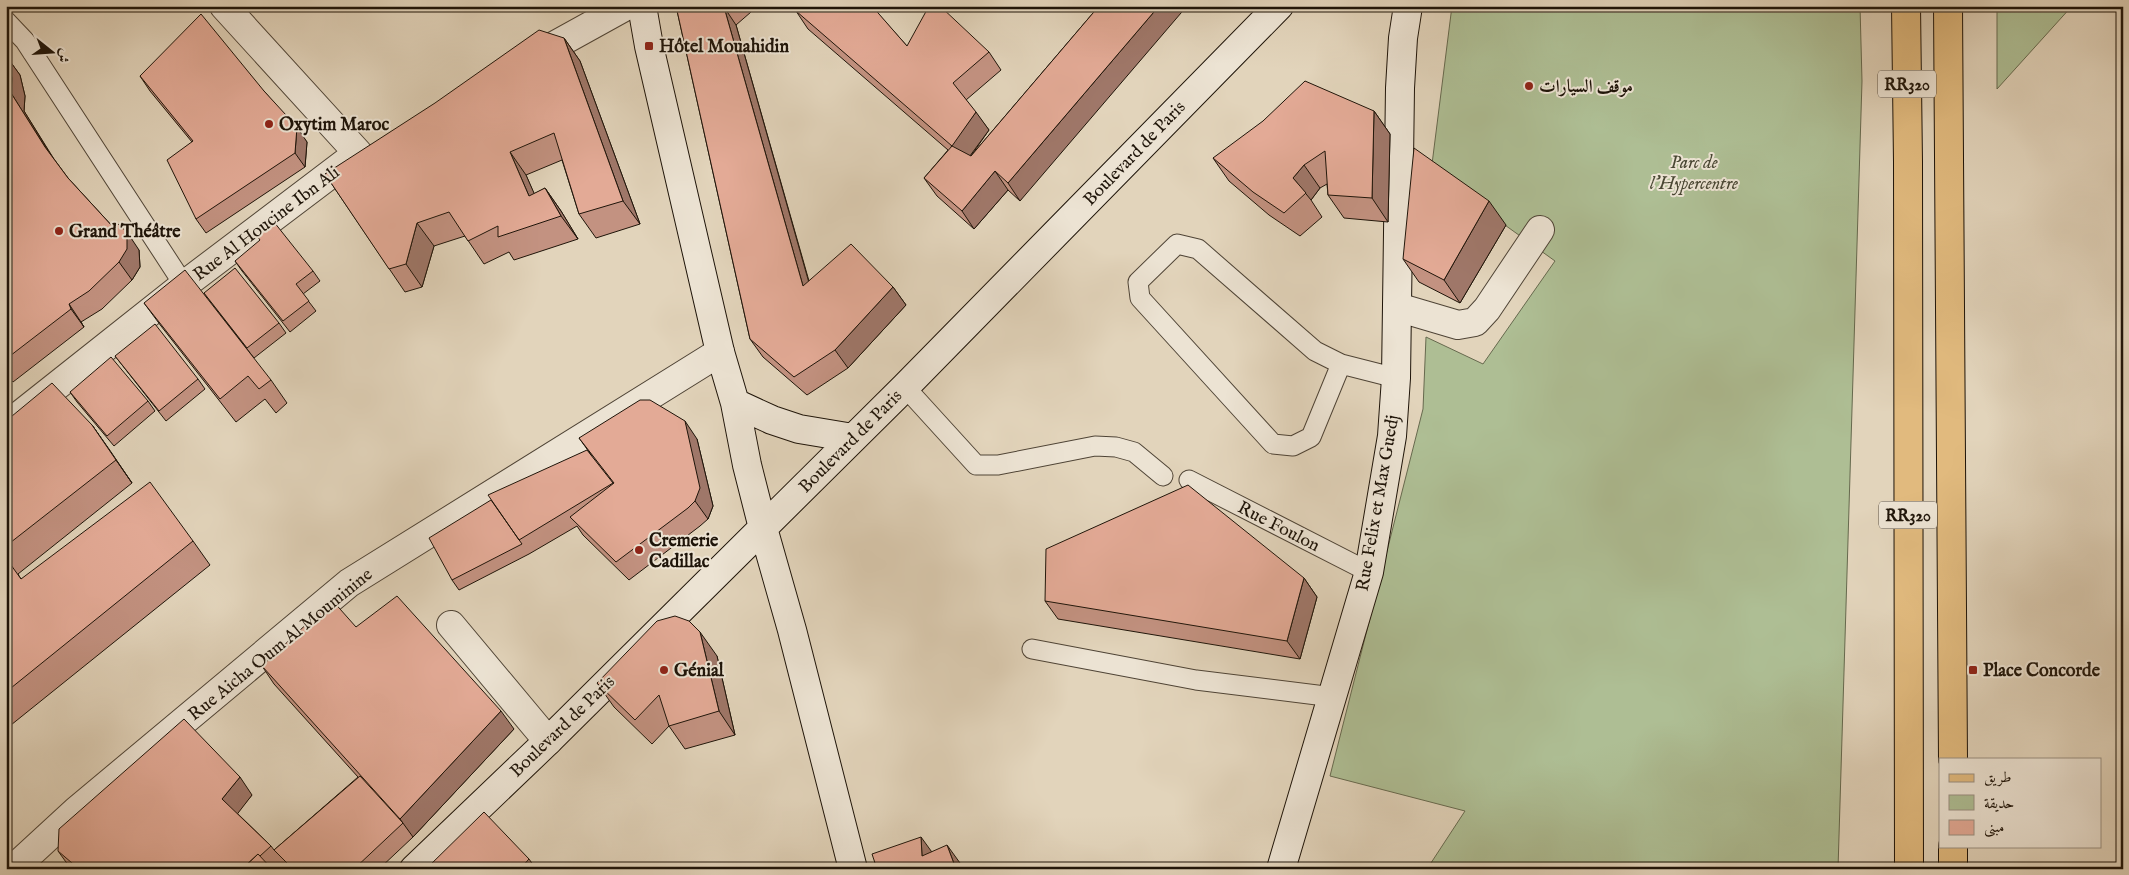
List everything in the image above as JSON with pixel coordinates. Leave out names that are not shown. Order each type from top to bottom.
[{"type":"main road","points":[[224,6],[358,153]]},
{"type":"main road","points":[[514,68],[626,6]]},
{"type":"main road","points":[[642,6],[649,46],[720,352],[735,403],[763,528],[792,630],[853,869]]},
{"type":"main road","name":"Boulevard de Paris","points":[[414,869],[548,741],[905,387],[1279,6]]},
{"type":"main road","name":"Rue Felix et Max Guedj","points":[[1281,869],[1369,572],[1392,436],[1396,378],[1400,88],[1403,38],[1408,6]]},
{"type":"main road","name":"RR320","points":[[1906,6],[1909,869]]},
{"type":"main road","name":"RR320","points":[[1948,6],[1953,758]]},
{"type":"main road","name":"Rue Al Houcine Ibn Ali","points":[[6,426],[184,285],[358,153],[384,139]]},
{"type":"main road","points":[[1397,307],[1458,325],[1475,322],[1487,309],[1540,230]]},
{"type":"main road","name":"Rue Aicha Oum Al Mouminine","points":[[13,869],[96,794],[349,583],[720,352]]},
{"type":"main road","points":[[735,403],[772,420],[799,429],[853,438]]},
{"type":"main road","points":[[451,625],[548,741]]},
{"type":"main road","points":[[1953,848],[1953,869]]},
{"type":"lane","points":[[6,21],[25,41],[184,285]]},
{"type":"lane","points":[[1341,364],[1312,437],[1293,446],[1274,444],[1140,298],[1138,282],[1177,244],[1198,249],[1315,351],[1341,364],[1396,378]]},
{"type":"lane","points":[[905,387],[976,465],[998,465],[1102,446],[1116,447],[1134,452],[1163,476]]},
{"type":"lane","name":"Rue Foulon","points":[[1189,480],[1369,572]]},
{"type":"lane","points":[[1032,649],[1196,680],[1333,697]]},
{"type":"green space","name":"Parc de l'Hypercentre","points":[[1452,6],[1860,6],[1862,81],[1838,869],[1427,869],[1465,811],[1330,776],[1423,409],[1426,337],[1483,364],[1555,261],[1431,172]]},
{"type":"green space","points":[[1997,6],[2072,6],[1997,89]]},
{"type":"building","points":[[676,6],[725,6],[803,286],[851,244],[893,287],[835,350],[794,377],[750,339]]},
{"type":"building","points":[[798,6],[872,6],[907,46],[929,6],[940,6],[989,52],[953,83],[976,112],[952,146],[796,11]]},
{"type":"building","points":[[1099,6],[1159,6],[1008,183],[995,171],[962,211],[924,178],[952,146],[971,156]]},
{"type":"building","points":[[201,14],[264,91],[297,127],[295,153],[196,219],[167,160],[193,141],[140,76]]},
{"type":"building","points":[[539,30],[564,38],[623,201],[579,214],[554,133],[510,152],[529,196],[545,188],[561,216],[498,237],[498,226],[468,241],[449,212],[417,223],[406,264],[389,269],[325,174],[435,103]]},
{"type":"building","name":"Grand Théâtre","points":[[6,56],[12,78],[11,93],[45,147],[68,178],[113,227],[118,224],[127,232],[127,249],[119,262],[89,291],[69,304],[71,309],[6,359]]},
{"type":"building","points":[[1305,81],[1374,111],[1372,198],[1328,195],[1325,151],[1304,165],[1293,178],[1306,193],[1284,213],[1253,192],[1213,158],[1263,121]]},
{"type":"building","points":[[1414,148],[1489,201],[1444,280],[1403,259]]},
{"type":"building","points":[[274,222],[313,271],[296,284],[309,301],[283,321],[235,261],[260,240],[257,236]]},
{"type":"building","points":[[235,268],[279,323],[247,348],[204,293]]},
{"type":"building","points":[[185,270],[271,380],[259,389],[248,376],[220,399],[144,303]]},
{"type":"building","points":[[155,324],[198,379],[159,411],[115,356]]},
{"type":"building","points":[[111,357],[148,401],[107,436],[70,392]]},
{"type":"building","points":[[52,383],[92,425],[116,460],[6,546],[6,421]]},
{"type":"building","points":[[640,400],[650,400],[685,421],[700,488],[695,501],[688,508],[616,562],[570,517],[614,483],[579,438]]},
{"type":"building","points":[[587,450],[613,483],[519,540],[488,495]]},
{"type":"building","points":[[150,482],[193,541],[6,692],[6,558],[21,579]]},
{"type":"building","points":[[1188,485],[1304,578],[1287,641],[1045,601],[1046,549]]},
{"type":"building","points":[[491,500],[522,544],[452,580],[429,538]]},
{"type":"building","points":[[397,596],[501,711],[400,819],[262,666],[332,600],[356,627]]},
{"type":"building","points":[[675,616],[689,621],[700,632],[719,711],[669,726],[659,695],[635,720],[597,683],[657,621]]},
{"type":"building","points":[[184,719],[240,777],[222,799],[271,846],[260,856],[258,854],[242,869],[79,869],[58,851],[59,829]]},
{"type":"building","points":[[360,776],[403,823],[354,869],[293,869],[274,850]]},
{"type":"building","points":[[484,812],[529,859],[520,869],[426,869]]},
{"type":"building","points":[[921,837],[922,856],[947,845],[956,869],[877,869],[872,854]]},
{"type":"building","points":[[258,854],[272,869],[242,869]]},
{"type":"building","points":[[1169,865],[1181,869],[1168,869]]},
{"type":"place","name":"Hôtel Mouahidin","points":[[649,46]]},
{"type":"place","name":"موقف السيارات","points":[[1529,86]]},
{"type":"place","name":"Oxytim Maroc","points":[[269,124]]},
{"type":"place","name":"Grand Théâtre","points":[[59,231]]},
{"type":"place","name":"Cremerie Cadillac","points":[[639,550]]},
{"type":"place","name":"Génial","points":[[664,670]]},
{"type":"place","name":"Place Concorde","points":[[1973,670]]}]
